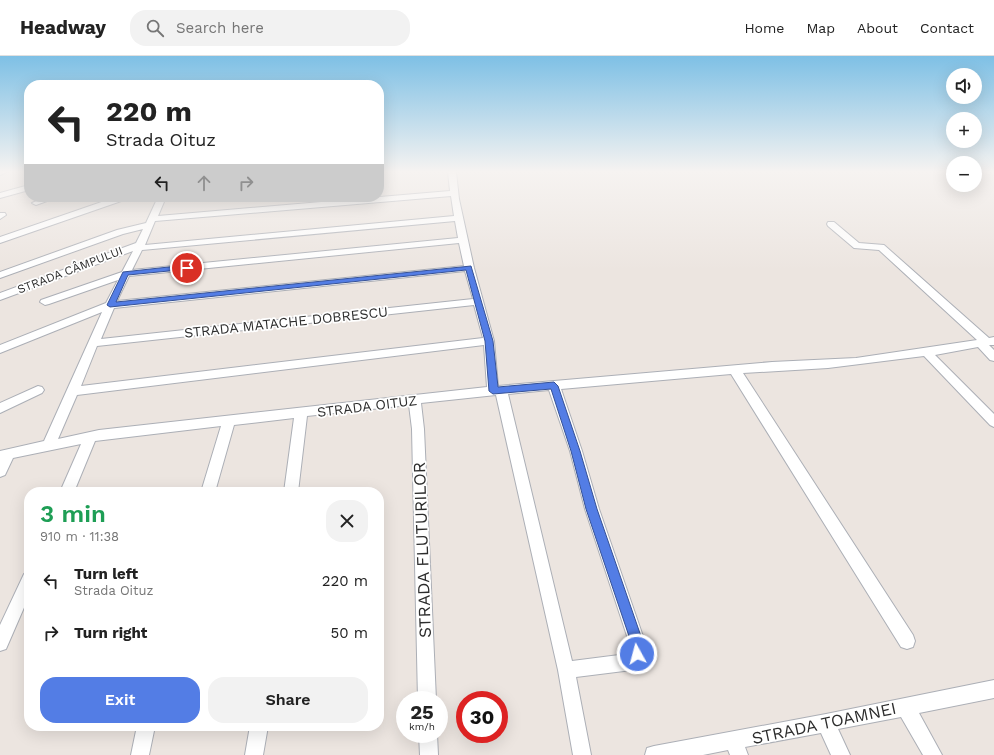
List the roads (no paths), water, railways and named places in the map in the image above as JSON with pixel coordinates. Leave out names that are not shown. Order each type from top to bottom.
[{"type":"street","points":[[0,240],[102,205]]},
{"type":"street","name":"STRADA CÂMPULUI","points":[[49,445],[95,343],[110,305],[140,247],[159,205]]},
{"type":"street","points":[[0,275],[151,222],[333,205]]},
{"type":"street","points":[[456,205],[477,302],[489,341],[497,391],[566,670],[582,755]]},
{"type":"street","points":[[140,247],[459,218]]},
{"type":"street","points":[[831,224],[857,246],[880,247],[987,342],[994,357]]},
{"type":"street","points":[[45,302],[125,274],[464,240]]},
{"type":"street","name":"STRADA CÂMPULUI","points":[[0,297],[140,247]]},
{"type":"street","points":[[0,349],[110,305],[469,268]]},
{"type":"street","name":"STRADA MATACHE DOBRESCU","points":[[95,343],[477,302]]},
{"type":"street","points":[[73,391],[489,341]]},
{"type":"street","name":"STRADA OITUZ","points":[[5,455],[90,436],[301,414],[497,391],[772,366],[804,366],[844,363],[987,342]]},
{"type":"street","points":[[926,351],[994,422]]},
{"type":"street","points":[[735,370],[907,641]]},
{"type":"street","points":[[554,386],[576,451],[592,509],[638,645],[637,654],[632,662],[566,670]]},
{"type":"street","points":[[0,408],[38,390]]},
{"type":"street","name":"STRADA FLUTURILOR","points":[[415,400],[418,429],[427,691]]},
{"type":"street","points":[[292,487],[301,414]]},
{"type":"street","points":[[209,487],[229,421]]},
{"type":"street","points":[[70,487],[90,436]]},
{"type":"street","points":[[0,471],[5,455]]},
{"type":"street","points":[[0,643],[24,590]]},
{"type":"street","name":"STRADA TOAMNEI","points":[[658,755],[736,748],[826,723],[905,706],[992,692]]},
{"type":"street","points":[[905,706],[933,755]]},
{"type":"street","points":[[826,723],[841,755]]},
{"type":"street","points":[[140,755],[145,731]]},
{"type":"street","points":[[254,755],[258,731]]},
{"type":"street","points":[[428,743],[429,755]]}]
